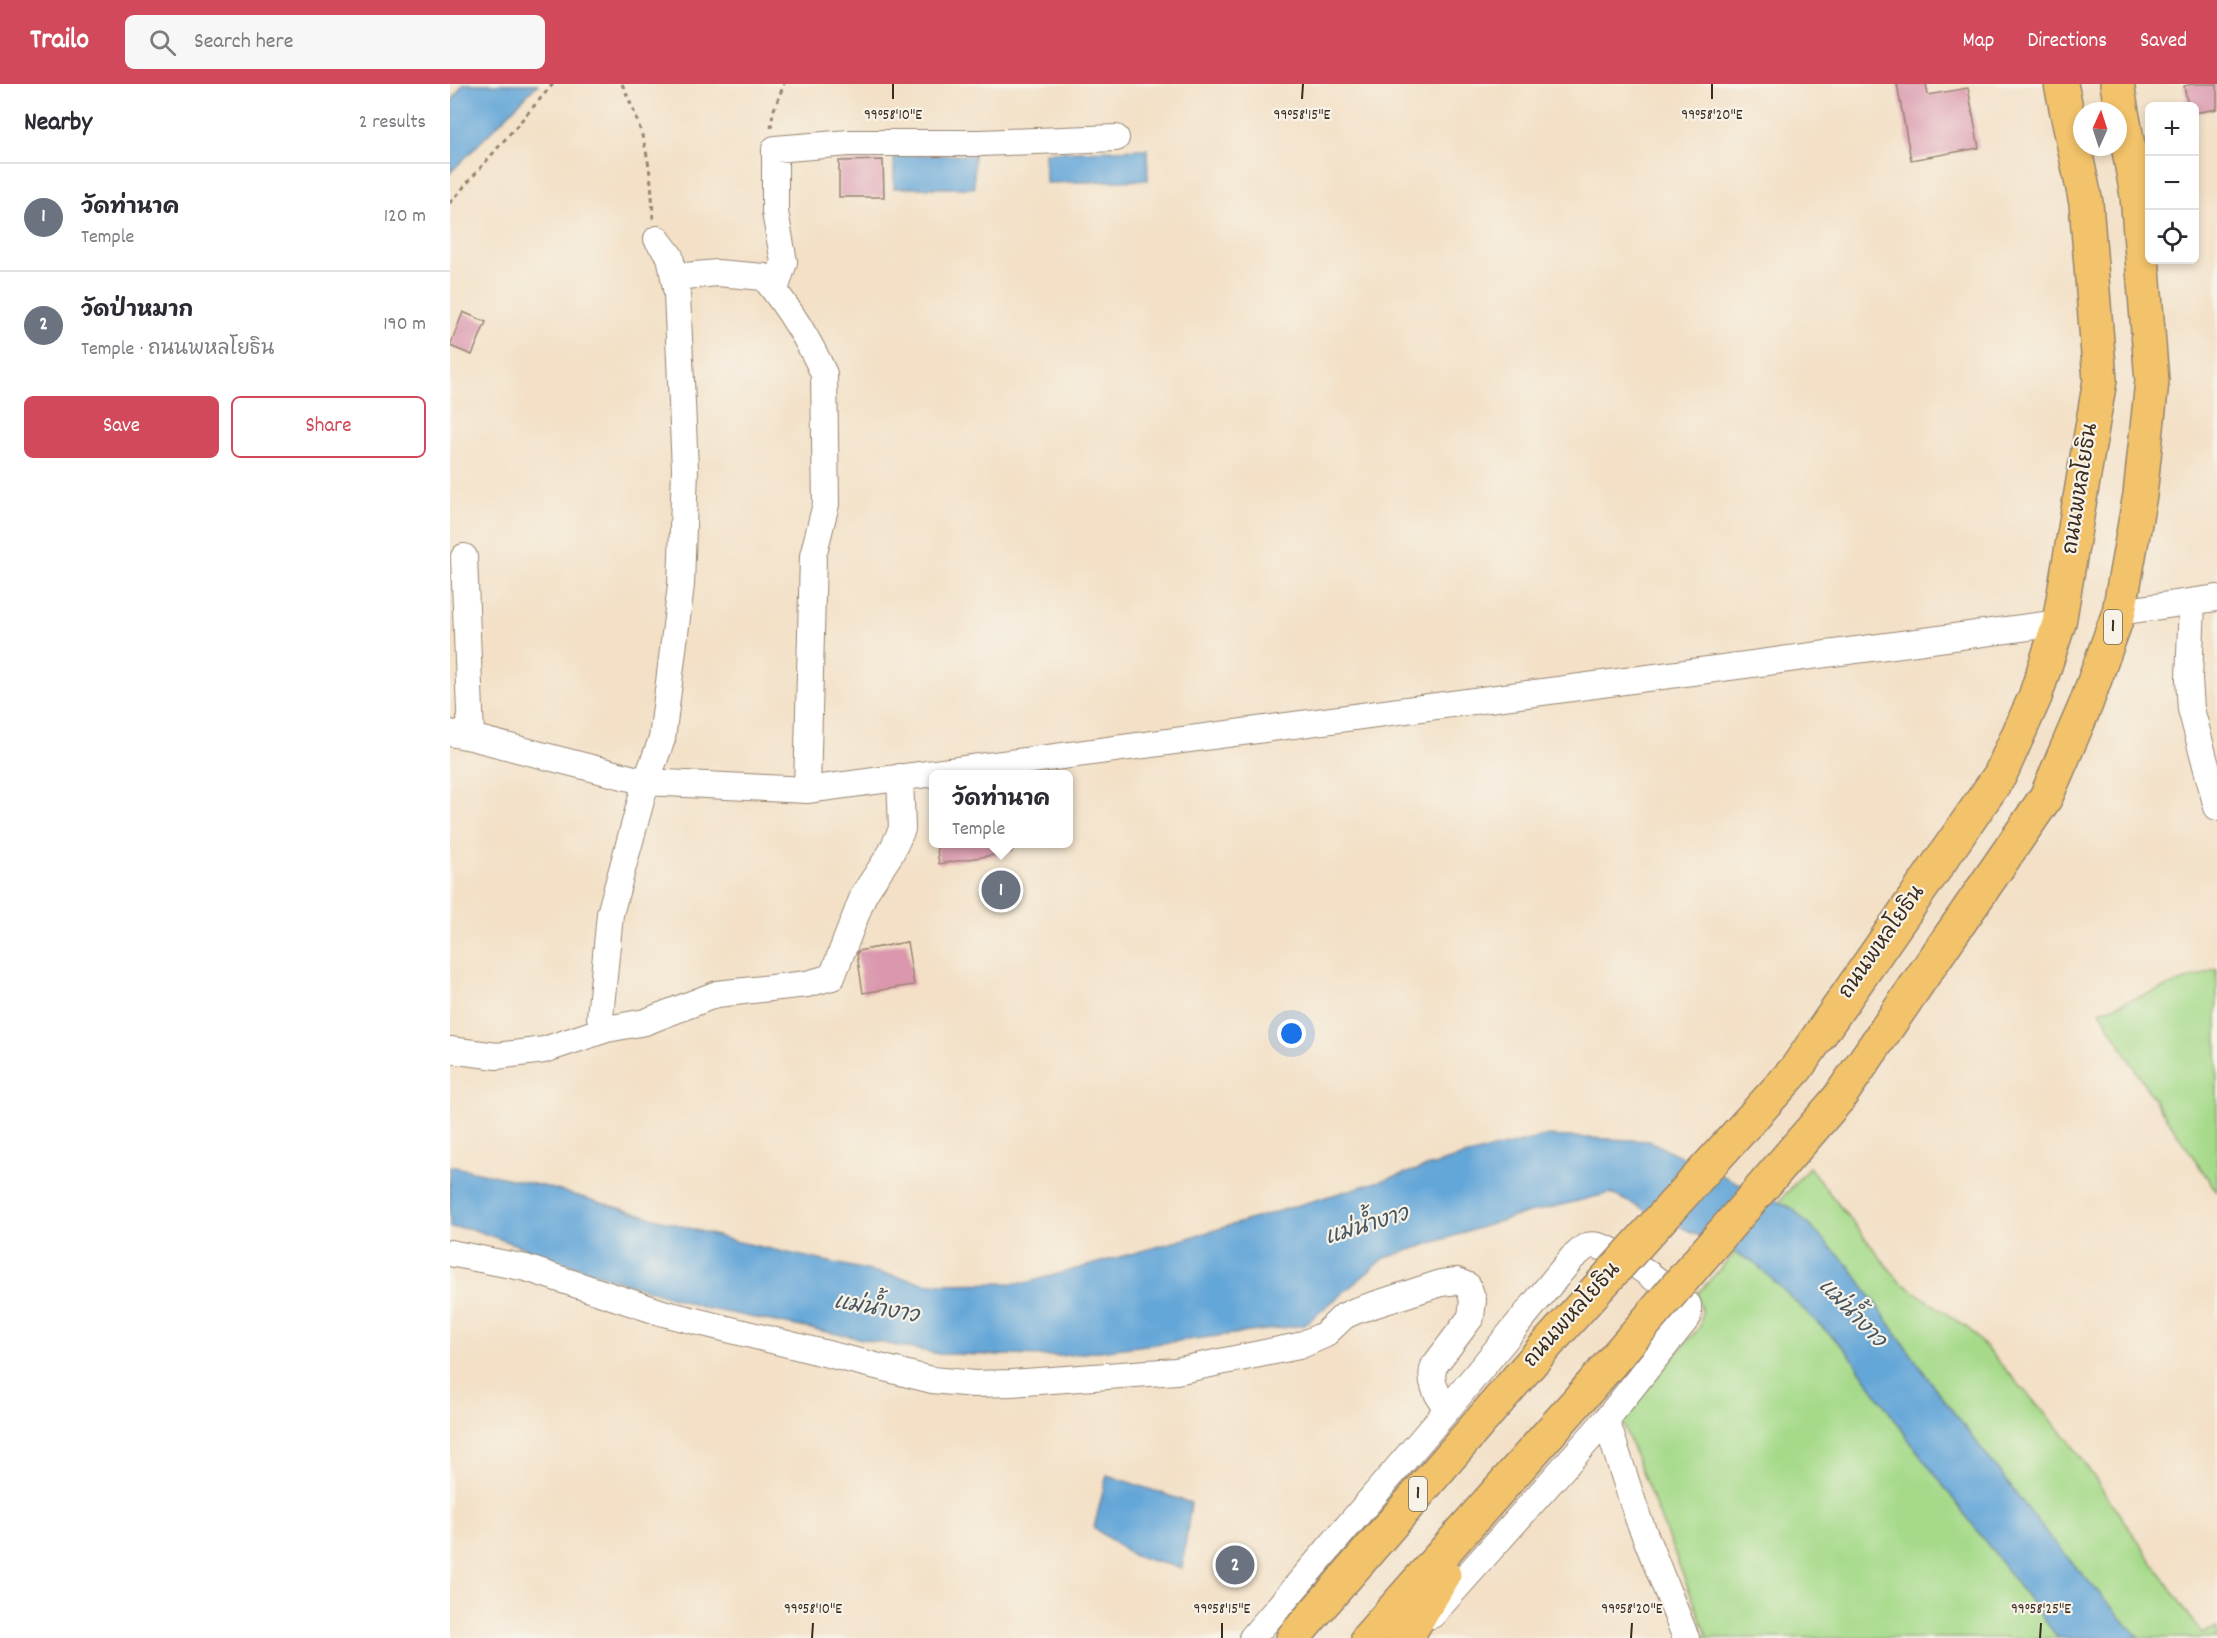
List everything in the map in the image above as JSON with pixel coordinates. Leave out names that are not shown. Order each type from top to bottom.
[{"type":"highway","name":"ถนนพหลโยธิน","points":[[1293,1638],[1543,1349],[1796,1069],[2000,775],[2035,697],[2059,623],[2100,380],[2085,203],[2061,84]]},
{"type":"highway","name":"1","points":[[1368,1638],[1590,1387],[1838,1099],[2046,797],[2086,704],[2119,612],[2140,495],[2152,381],[2137,195],[2117,84]]},
{"type":"highway","points":[[1406,1638],[1491,1499]]},
{"type":"highway","points":[[1272,1638],[1367,1554]]},
{"type":"street","points":[[775,290],[784,262],[775,212],[775,150],[849,143],[980,143],[1116,138]]},
{"type":"street","points":[[607,1029],[600,1017],[610,914],[646,782],[662,739],[681,585],[685,468],[675,277],[670,256],[657,239]]},
{"type":"street","points":[[675,277],[717,273],[764,277],[775,290],[816,356],[824,374],[826,504],[813,556],[807,790]]},
{"type":"street","points":[[464,557],[460,735],[646,782],[807,790],[929,773]]},
{"type":"street","points":[[2119,612],[2205,600],[2189,680],[2191,709],[2217,807]]},
{"type":"street","points":[[953,770],[2059,623]]},
{"type":"street","points":[[450,1050],[497,1056],[544,1050],[607,1029],[645,1022],[717,994],[807,984],[832,977],[864,894],[891,852],[902,829],[900,777]]},
{"type":"street","points":[[1252,1638],[1447,1410],[1572,1258],[1587,1246],[1600,1245],[1649,1273],[1688,1305],[1688,1317],[1606,1420],[1411,1638]]},
{"type":"street","points":[[450,1253],[526,1268],[663,1313],[932,1380],[974,1384],[1176,1371],[1299,1346],[1324,1335],[1344,1316],[1355,1311],[1428,1286],[1457,1281],[1468,1286],[1473,1300],[1471,1317],[1434,1366],[1432,1374],[1432,1383],[1447,1410]]},
{"type":"street","points":[[1606,1420],[1638,1518],[1686,1638]]},
{"type":"path","points":[[450,203],[553,84]]},
{"type":"path","points":[[622,84],[648,152],[653,226],[657,239]]},
{"type":"path","points":[[775,150],[771,129],[773,112],[784,84]]},
{"type":"green space","points":[[2217,969],[2217,1192],[2151,1095],[2100,1011]]},
{"type":"green space","points":[[1809,1167],[1899,1281],[1969,1329],[2067,1438],[2202,1634],[2217,1627],[2217,1638],[2139,1638],[2051,1539],[1935,1388],[1849,1266],[1793,1209],[1779,1202]]},
{"type":"green space","points":[[1735,1253],[1754,1262],[1846,1350],[1909,1440],[2058,1638],[1699,1638],[1707,1635],[1620,1417],[1700,1327],[1702,1311],[1697,1294]]},
{"type":"water","points":[[463,84],[538,84],[450,173],[450,104]]},
{"type":"water","points":[[1147,149],[1148,180],[1046,183],[1045,152]]},
{"type":"water","points":[[894,155],[974,155],[974,188],[894,188]]},
{"type":"water","name":"แม่น้ำงาว","points":[[1546,1136],[1649,1141],[1793,1209],[1849,1266],[1935,1388],[2051,1539],[2139,1638],[2058,1638],[1909,1440],[1846,1350],[1754,1262],[1610,1193],[1513,1217],[1385,1258],[1304,1325],[1060,1356],[939,1354],[705,1308],[589,1271],[469,1228],[450,1228],[450,1166],[543,1186],[734,1241],[930,1284],[1025,1283],[1178,1241],[1460,1157]]},
{"type":"water","points":[[1107,1475],[1191,1503],[1182,1568],[1134,1556],[1094,1528]]},
{"type":"building","points":[[1897,84],[1926,84],[1928,95],[1968,88],[1979,148],[1911,160]]},
{"type":"building","points":[[2217,84],[2217,109],[2199,112],[2199,102],[2187,102],[2184,86]]},
{"type":"building","points":[[883,160],[884,197],[839,197],[839,161]]},
{"type":"building","points":[[463,312],[486,322],[472,355],[450,346]]},
{"type":"building","points":[[937,848],[1012,848],[1012,852],[939,864]]},
{"type":"building","points":[[907,942],[914,985],[863,993],[858,951]]},
{"type":"place","name":"วัดท่านาค","points":[[1001,890]]},
{"type":"place","name":"วัดป่าหมาก","points":[[1235,1565]]}]
